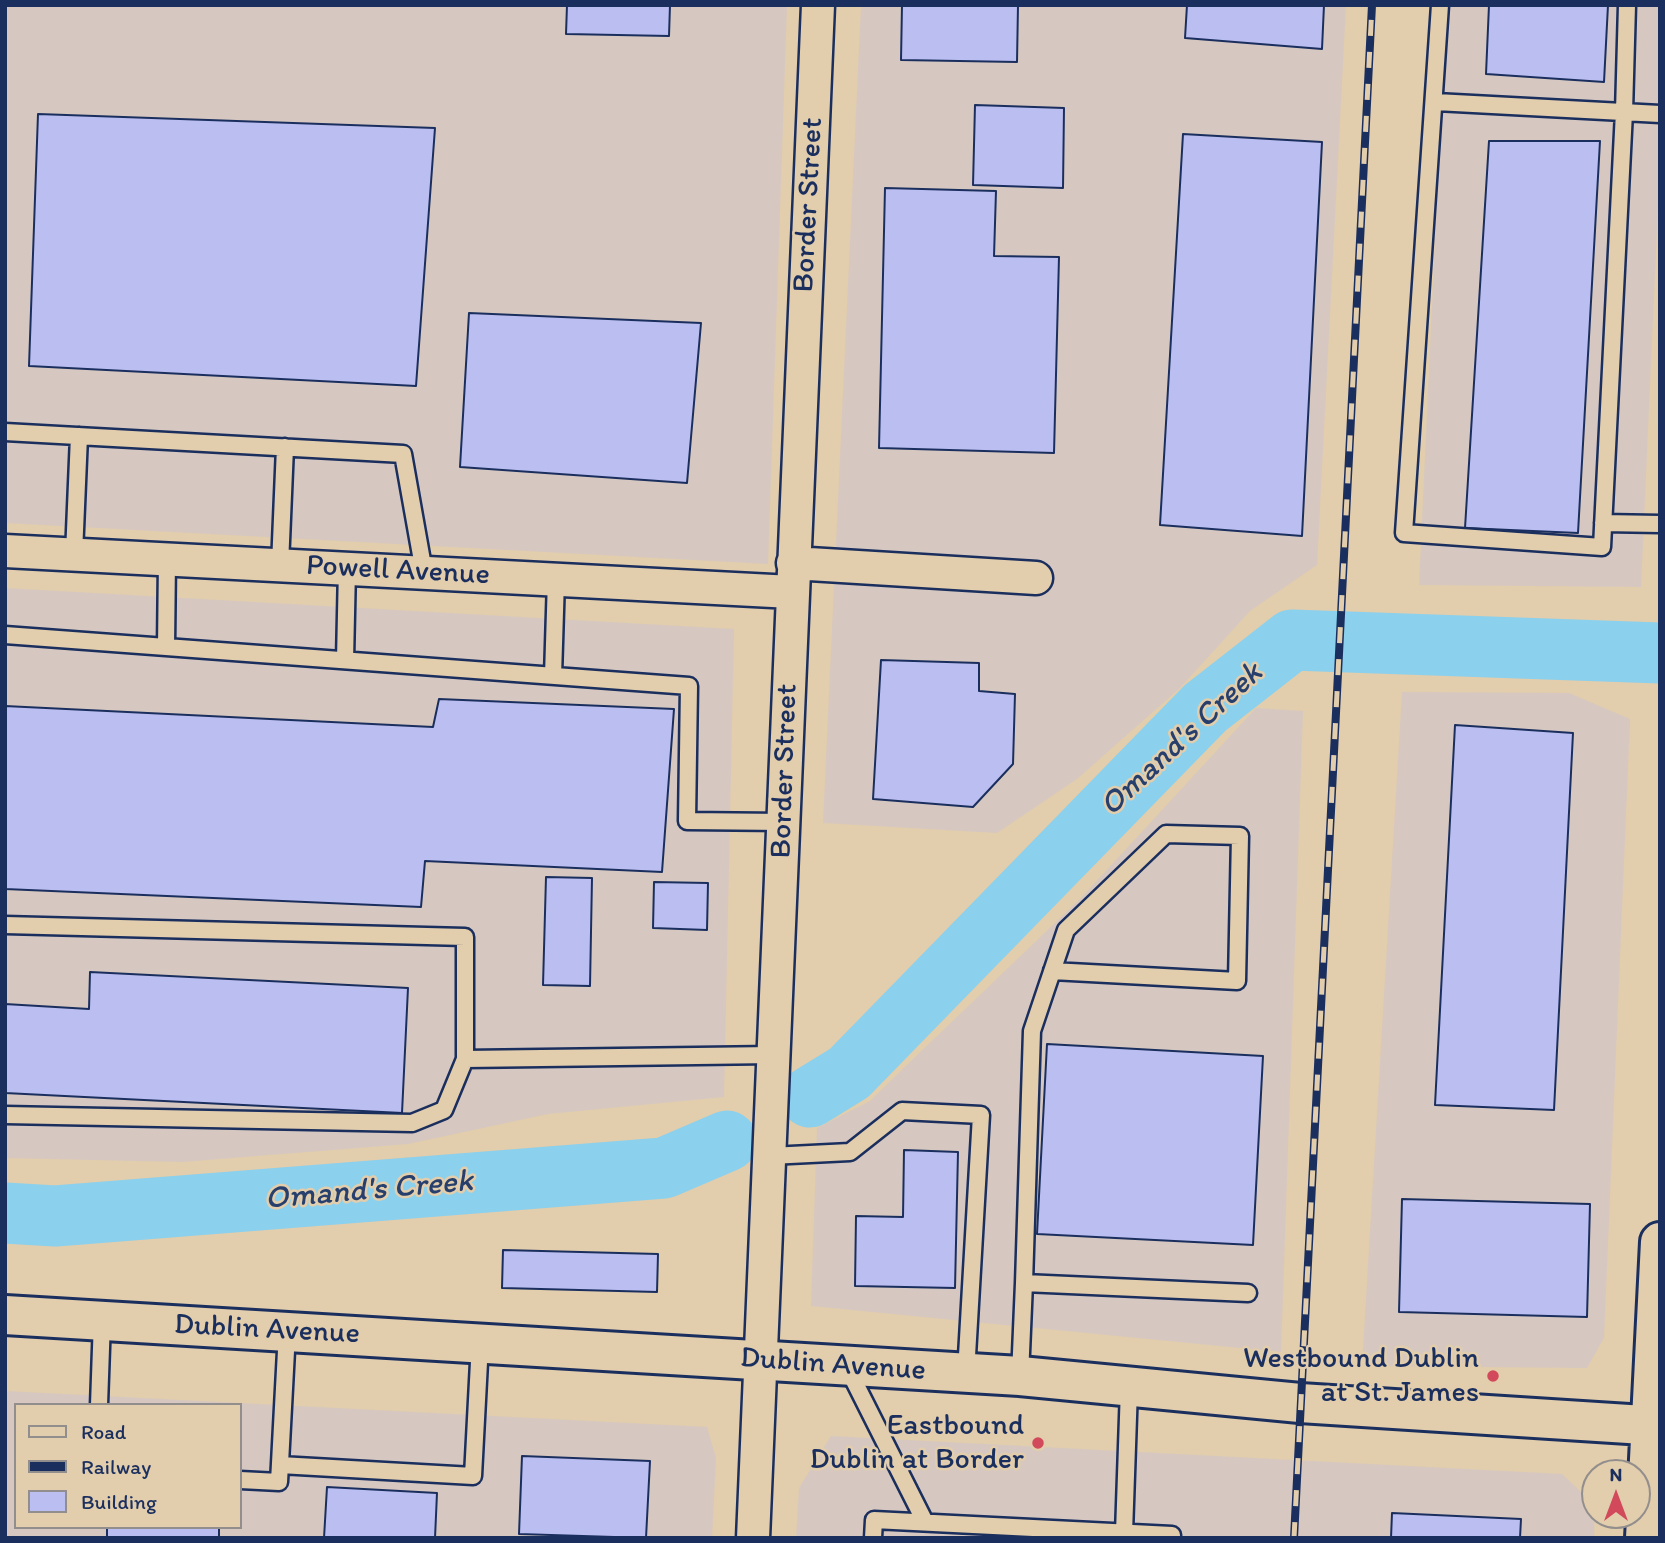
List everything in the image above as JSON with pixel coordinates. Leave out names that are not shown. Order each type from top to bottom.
[{"type":"main road","points":[[1646,1538],[1655,1426],[1660,1242]]},
{"type":"main road","name":"Dublin Avenue","points":[[5,1315],[1020,1376],[1300,1403],[1655,1426]]},
{"type":"street","name":"Border Street","points":[[753,1538],[818,5]]},
{"type":"street","name":"Powell Avenue","points":[[5,551],[556,579],[1036,578]]},
{"type":"lane","points":[[1440,5],[1436,102],[1405,533],[1602,547],[1624,112],[1626,5]]},
{"type":"lane","points":[[1436,102],[1660,114]]},
{"type":"lane","points":[[5,432],[403,454],[424,572]]},
{"type":"lane","points":[[74,554],[79,436]]},
{"type":"lane","points":[[280,565],[285,447]]},
{"type":"lane","points":[[1603,523],[1660,524]]},
{"type":"lane","points":[[166,647],[167,559]]},
{"type":"lane","points":[[345,660],[347,568]]},
{"type":"lane","points":[[553,676],[556,579]]},
{"type":"lane","points":[[5,635],[689,686],[687,821],[783,822]]},
{"type":"lane","points":[[1020,1376],[1032,1031],[1052,971],[1066,930],[1166,834],[1240,836],[1237,981],[1052,971]]},
{"type":"lane","points":[[5,925],[465,937],[465,1059],[444,1110],[412,1123],[5,1115]]},
{"type":"lane","points":[[465,1059],[774,1055]]},
{"type":"lane","points":[[770,1156],[850,1152],[902,1111],[981,1115],[966,1374]]},
{"type":"lane","points":[[1024,1283],[1248,1293]]},
{"type":"lane","points":[[99,1403],[102,1320]]},
{"type":"lane","points":[[242,1480],[279,1482],[287,1331]]},
{"type":"lane","points":[[281,1465],[473,1476],[480,1342]]},
{"type":"lane","points":[[847,1367],[925,1522]]},
{"type":"lane","points":[[1124,1533],[1129,1388]]},
{"type":"lane","points":[[873,1538],[874,1520],[1124,1533],[1171,1538]]},
{"type":"shaded area","points":[[5,5],[787,5],[768,564],[5,523]]},
{"type":"shaded area","points":[[861,5],[1346,5],[1317,565],[1250,611],[1180,688],[1077,779],[997,833],[823,823]]},
{"type":"shaded area","points":[[1446,5],[1660,5],[1660,161],[1641,587],[1419,585]]},
{"type":"shaded area","points":[[5,588],[734,629],[724,1097],[548,1114],[408,1144],[182,1162],[5,1158]]},
{"type":"shaded area","points":[[1402,692],[1569,693],[1630,719],[1604,1338],[1587,1368],[1362,1366]]},
{"type":"shaded area","points":[[1256,708],[1303,711],[1281,1352],[811,1306],[817,1128],[870,1101],[1080,899]]},
{"type":"shaded area","points":[[5,1391],[239,1403],[14,1403],[14,1529],[242,1529],[242,1403],[707,1427],[716,1458],[712,1538],[5,1538]]},
{"type":"shaded area","points":[[831,1436],[1562,1474],[1581,1492],[1581,1529],[1594,1529],[1594,1538],[796,1538],[799,1488]]},
{"type":"building","points":[[567,5],[670,5],[669,36],[566,34]]},
{"type":"building","points":[[902,5],[1018,5],[1017,62],[901,60]]},
{"type":"building","points":[[1187,5],[1324,5],[1322,49],[1185,38]]},
{"type":"building","points":[[1489,5],[1608,5],[1604,82],[1486,74]]},
{"type":"building","points":[[975,105],[1064,108],[1063,188],[973,185]]},
{"type":"building","points":[[38,114],[435,128],[416,386],[29,366]]},
{"type":"building","points":[[1183,134],[1322,142],[1302,536],[1160,525]]},
{"type":"building","points":[[1489,141],[1600,141],[1578,533],[1465,528]]},
{"type":"building","points":[[885,188],[996,191],[994,256],[1059,257],[1054,453],[879,448]]},
{"type":"building","points":[[469,313],[701,323],[687,483],[460,467]]},
{"type":"building","points":[[881,660],[979,663],[979,691],[1015,694],[1013,764],[973,807],[873,799]]},
{"type":"building","points":[[439,699],[674,709],[662,872],[425,861],[421,907],[5,889],[5,706],[433,727]]},
{"type":"building","points":[[1455,725],[1573,733],[1554,1110],[1435,1105]]},
{"type":"building","points":[[546,877],[592,878],[590,986],[543,985]]},
{"type":"building","points":[[654,882],[708,883],[707,930],[653,928]]},
{"type":"building","points":[[90,972],[408,988],[402,1113],[5,1093],[5,1004],[89,1009]]},
{"type":"building","points":[[1047,1044],[1263,1056],[1253,1245],[1037,1234]]},
{"type":"building","points":[[904,1150],[958,1152],[955,1288],[855,1286],[856,1216],[903,1217]]},
{"type":"building","points":[[1402,1199],[1590,1204],[1587,1317],[1399,1312]]},
{"type":"building","points":[[503,1250],[658,1254],[657,1292],[502,1288]]},
{"type":"building","points":[[522,1456],[650,1461],[646,1538],[519,1534]]},
{"type":"building","points":[[327,1487],[437,1493],[435,1538],[324,1538]]},
{"type":"building","points":[[1392,1513],[1521,1519],[1520,1538],[1391,1538]]},
{"type":"building","points":[[107,1529],[219,1529],[219,1538],[107,1538]]},
{"type":"waterway","name":"Omand's Creek","points":[[810,1097],[849,1073],[1205,708],[1292,640],[1660,653]]},
{"type":"waterway","name":"Omand's Creek","points":[[5,1213],[55,1216],[664,1168],[727,1141]]},
{"type":"railway","points":[[1294,1538],[1372,5]]},
{"type":"place","name":"Westbound Dublin at St. James","points":[[1493,1376]]},
{"type":"place","name":"Eastbound Dublin at Border","points":[[1038,1443]]}]
